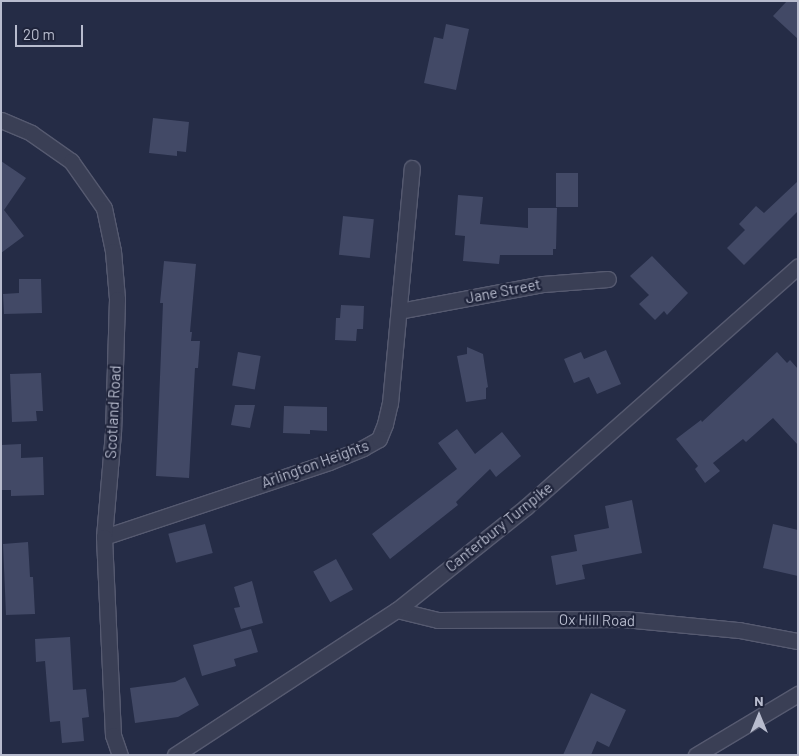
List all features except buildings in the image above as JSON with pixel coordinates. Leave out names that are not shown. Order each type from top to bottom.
[{"type":"street","name":"Scotland Road","points":[[1,120],[31,133],[71,161],[104,208],[113,251],[117,298],[113,432],[104,537],[113,735],[120,755]]},
{"type":"street","name":"Arlington Heights","points":[[104,537],[329,462],[376,441],[382,432],[388,413],[412,168]]},
{"type":"street","name":"Canterbury Turnpike","points":[[175,755],[397,610],[526,506],[798,266]]},
{"type":"street","name":"Jane Street","points":[[398,311],[543,284],[608,279]]},
{"type":"street","name":"Ox Hill Road","points":[[397,610],[438,620],[624,618],[738,630],[798,641]]},
{"type":"street","points":[[696,755],[798,694]]}]
